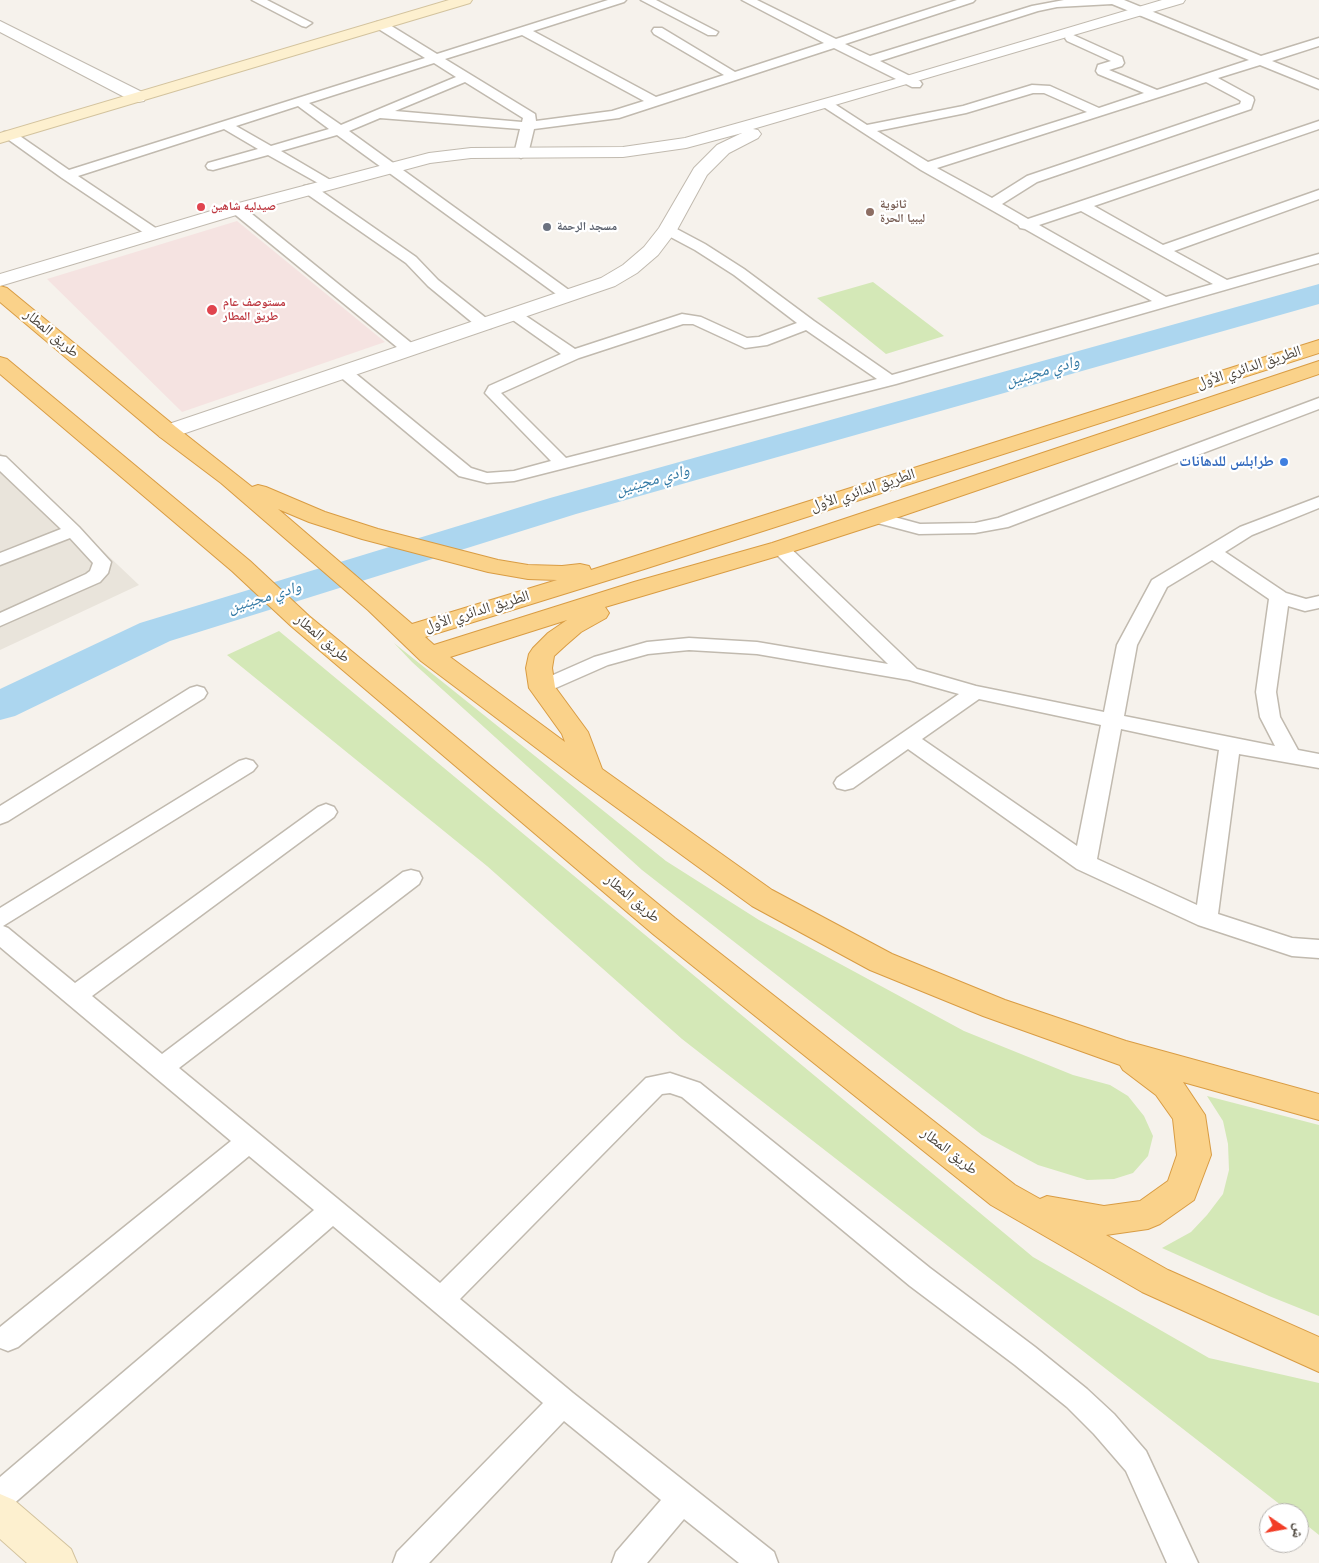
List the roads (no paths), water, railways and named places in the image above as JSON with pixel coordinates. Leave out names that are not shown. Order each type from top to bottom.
[{"type":"highway","name":"طريق المطار","points":[[0,292],[168,432],[229,478],[377,605],[430,655],[590,774],[762,898],[881,962],[994,1008],[1122,1053],[1319,1107]]},
{"type":"highway","name":"الطريق الدائري الأول","points":[[407,634],[629,566],[1319,346]]},
{"type":"highway","name":"طريق المطار","points":[[0,363],[241,566],[300,621],[664,926],[1003,1195],[1155,1281],[1319,1355]]},
{"type":"highway","name":"الطريق الدائري الأول","points":[[430,655],[643,587],[780,548],[876,517],[1319,367]]},
{"type":"highway","points":[[229,478],[287,506],[370,534],[497,567],[528,572],[562,573],[629,566]]},
{"type":"highway","points":[[590,774],[575,732],[542,688],[538,668],[542,654],[572,627],[643,587]]},
{"type":"highway","points":[[1003,1195],[1053,1213],[1104,1221],[1148,1214],[1182,1190],[1194,1155],[1189,1115],[1167,1086],[1122,1053]]},
{"type":"main road","points":[[4,136],[465,0]]},
{"type":"main road","points":[[0,1514],[57,1563]]},
{"type":"street","points":[[258,0],[306,22]]},
{"type":"street","points":[[67,175],[620,0]]},
{"type":"street","points":[[647,0],[712,32]]},
{"type":"street","points":[[752,2],[774,0]]},
{"type":"street","points":[[378,114],[527,126],[614,116],[969,0]]},
{"type":"street","points":[[1030,0],[1046,6]]},
{"type":"street","points":[[871,60],[1046,6],[1113,0],[1319,85]]},
{"type":"street","points":[[752,2],[913,82],[1070,38],[1146,13]]},
{"type":"street","points":[[0,280],[237,209],[429,158],[471,153],[623,152],[686,143],[829,107],[1184,2]]},
{"type":"street","points":[[381,25],[530,117],[521,154]]},
{"type":"street","points":[[0,26],[138,97]]},
{"type":"street","points":[[523,31],[655,102]]},
{"type":"street","points":[[658,31],[735,77]]},
{"type":"street","points":[[1070,38],[1118,60],[1118,63],[1102,68],[1102,70],[1154,94]]},
{"type":"street","points":[[926,167],[1319,42]]},
{"type":"street","points":[[213,166],[338,131],[466,77]]},
{"type":"street","points":[[992,205],[1032,180],[1084,160],[1246,106],[1248,100],[1244,96],[1208,78]]},
{"type":"street","points":[[864,129],[966,109],[1032,89],[1046,89],[1098,112]]},
{"type":"street","points":[[300,102],[568,296]]},
{"type":"street","points":[[829,107],[926,167],[1166,303]]},
{"type":"street","points":[[168,432],[608,282],[630,269],[651,251],[668,230],[678,209],[699,175],[719,153],[739,140],[829,107]]},
{"type":"street","points":[[226,125],[270,151],[318,187],[411,260],[433,283],[485,325]]},
{"type":"street","points":[[1025,224],[1319,125]]},
{"type":"street","points":[[4,136],[67,175],[155,234]]},
{"type":"street","points":[[656,148],[699,155],[719,153]]},
{"type":"street","points":[[656,148],[682,162],[699,175]]},
{"type":"street","points":[[1162,250],[1319,194]]},
{"type":"street","points":[[1081,205],[1226,285]]},
{"type":"street","points":[[237,209],[410,349]]},
{"type":"street","points":[[668,230],[700,247],[739,272],[808,324],[890,381]]},
{"type":"street","points":[[344,372],[465,472],[487,478],[505,477],[890,381],[1319,258]]},
{"type":"street","points":[[515,315],[573,355]]},
{"type":"street","points":[[563,464],[493,393],[498,387],[573,355],[682,319],[696,320],[745,343],[761,342],[808,324]]},
{"type":"street","points":[[876,517],[919,529],[975,528],[1002,523],[1319,403]]},
{"type":"street","points":[[0,460],[102,562],[99,573],[93,578],[0,620]]},
{"type":"street","points":[[0,486],[19,478]]},
{"type":"street","points":[[1086,863],[1127,645],[1159,584],[1246,531],[1319,502]]},
{"type":"street","points":[[0,559],[73,531]]},
{"type":"street","points":[[780,548],[910,674]]},
{"type":"street","points":[[1212,551],[1279,597],[1304,605],[1319,602]]},
{"type":"street","points":[[1279,597],[1276,630],[1270,656],[1266,692],[1270,716],[1291,756]]},
{"type":"street","points":[[542,688],[601,660],[647,648],[689,644],[757,648],[910,674],[976,692],[1114,719],[1230,745],[1319,761]]},
{"type":"street","points":[[844,783],[976,692]]},
{"type":"street","points":[[0,816],[197,693]]},
{"type":"street","points":[[908,739],[1086,863],[1206,919],[1292,947],[1319,949]]},
{"type":"street","points":[[1206,919],[1230,745]]},
{"type":"street","points":[[0,919],[246,766]]},
{"type":"street","points":[[75,996],[326,812]]},
{"type":"street","points":[[161,1068],[411,878]]},
{"type":"street","points":[[0,934],[563,1402],[762,1563]]},
{"type":"street","points":[[441,1300],[655,1085],[680,1084],[690,1090],[920,1277],[1025,1356],[1084,1404],[1136,1461],[1180,1561]]},
{"type":"street","points":[[8,1338],[249,1141]]},
{"type":"street","points":[[0,1496],[333,1210]]},
{"type":"street","points":[[408,1563],[563,1402]]},
{"type":"street","points":[[627,1563],[682,1498]]},
{"type":"waterway","name":"وادي مجينين","points":[[0,706],[155,632],[563,506],[1319,294]]},
{"type":"place","name":"صيدليه شاهين","points":[[201,207]]},
{"type":"place","name":"ثانوية ليبيا الحرة","points":[[870,212]]},
{"type":"place","name":"مسجد الرحمة","points":[[547,227]]},
{"type":"place","name":"مستوصف عام طريق المطار","points":[[212,310]]},
{"type":"place","name":"طرابلس للدهانات","points":[[1284,462]]}]
